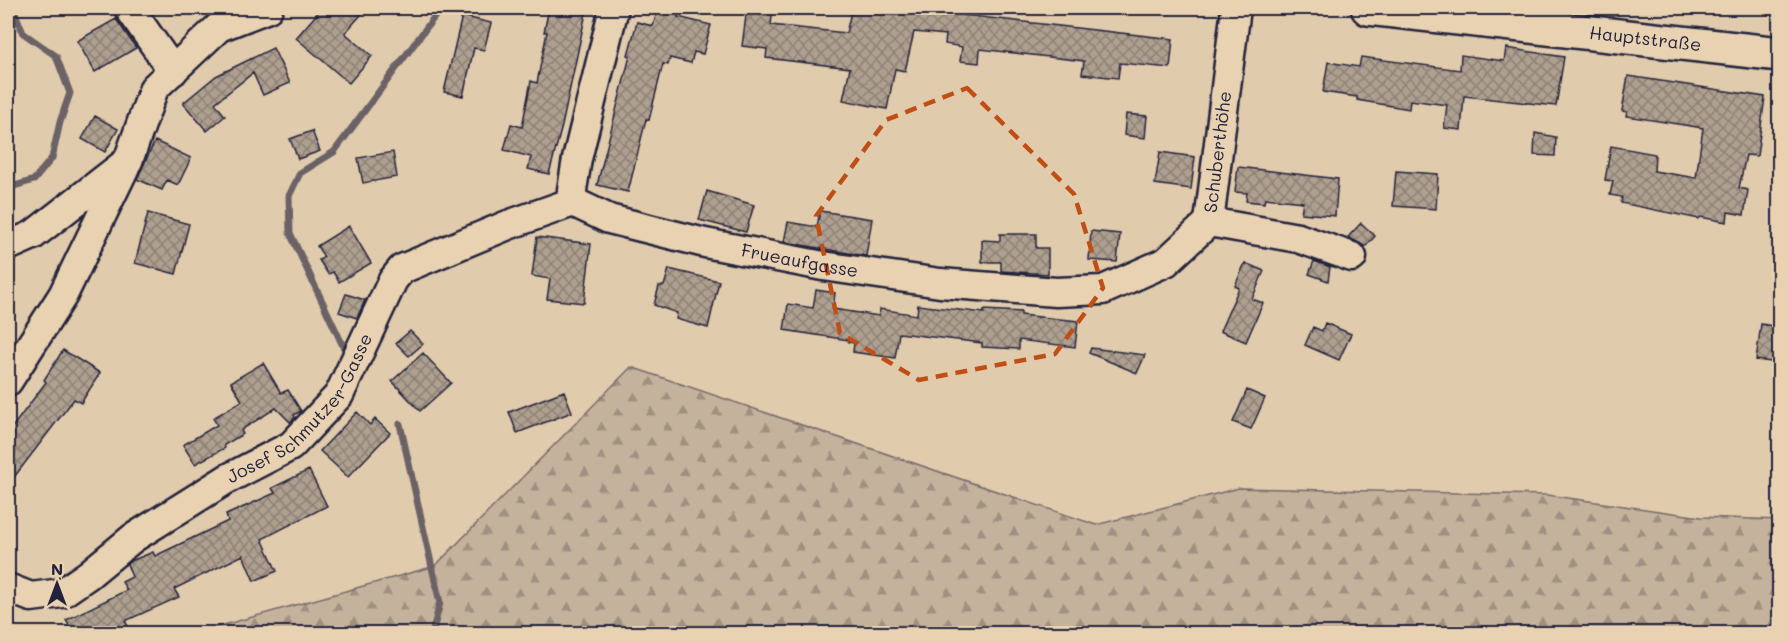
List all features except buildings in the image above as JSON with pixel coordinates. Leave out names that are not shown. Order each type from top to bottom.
[{"type":"main road","name":"Hauptstraße","points":[[1368,8],[1779,54]]},
{"type":"street","points":[[129,8],[173,70]]},
{"type":"street","points":[[8,381],[63,295],[128,161],[154,88],[219,27],[268,8]]},
{"type":"street","points":[[573,202],[572,190],[577,159],[614,8]]},
{"type":"street","name":"Schuberthöhe","points":[[1236,8],[1209,222],[1298,238],[1352,257]]},
{"type":"street","points":[[8,246],[33,235],[128,161]]},
{"type":"street","name":"Frueaufgasse","points":[[573,202],[609,219],[705,243],[823,266],[940,283],[1056,292],[1102,291],[1166,262],[1209,222]]},
{"type":"street","name":"Josef Schmutzer-Gasse","points":[[8,588],[31,597],[62,593],[133,538],[227,479],[291,446],[339,396],[393,280],[402,270],[508,225],[573,202]]},
{"type":"highlighted area","points":[[967,88],[1074,194],[1103,288],[1055,354],[919,380],[840,333],[816,216],[886,120]]},
{"type":"green space","points":[[631,367],[1096,525],[1239,488],[1547,495],[1701,517],[1779,520],[1779,633],[195,633],[435,566]]},
{"type":"waterway","points":[[8,188],[34,180],[52,158],[60,122],[70,93],[56,56],[23,33],[13,8]]},
{"type":"waterway","points":[[344,348],[290,233],[289,196],[300,173],[334,152],[441,8]]},
{"type":"waterway","points":[[400,424],[440,603],[432,634]]}]
